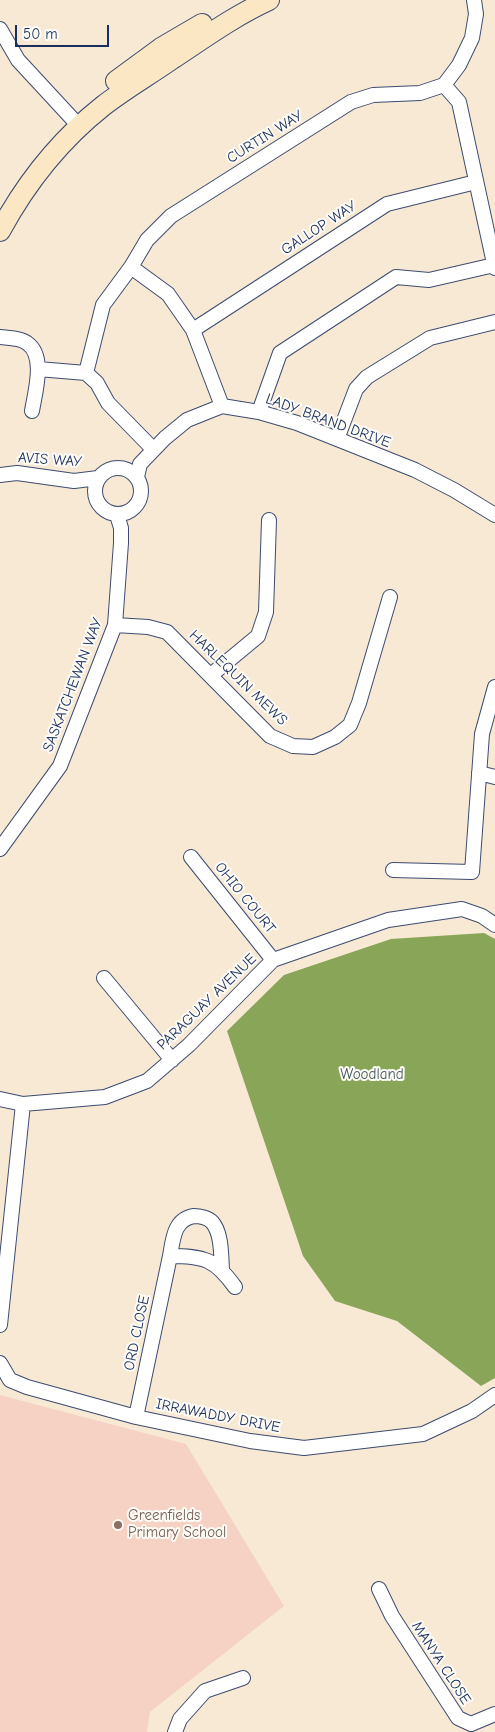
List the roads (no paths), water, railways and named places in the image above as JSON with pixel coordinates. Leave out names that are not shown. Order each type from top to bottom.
[{"type":"main road","points":[[0,206],[34,159],[120,78],[161,48],[244,0]]},
{"type":"main road","points":[[0,231],[12,208],[75,122],[237,15],[269,0]]},
{"type":"street","points":[[259,412],[280,353],[396,277],[429,280],[495,266],[459,102],[444,85],[459,66],[472,38],[476,14],[474,0]]},
{"type":"street","points":[[0,28],[18,60],[75,122]]},
{"type":"street","name":"CURTIN WAY","points":[[86,373],[103,305],[131,267],[147,240],[171,216],[351,102],[373,95],[420,93],[444,85]]},
{"type":"street","name":"GALLOP WAY","points":[[193,330],[387,204],[476,182]]},
{"type":"street","points":[[131,267],[168,294],[193,330],[222,406],[187,420],[153,449],[140,464],[137,477],[141,491],[140,498],[131,510],[117,515],[104,510],[95,499],[94,492],[98,478],[109,469],[124,468],[137,477]]},
{"type":"street","points":[[338,439],[356,388],[367,377],[430,338],[495,322]]},
{"type":"street","points":[[0,337],[26,341],[34,349],[38,369],[32,411]]},
{"type":"street","points":[[38,369],[86,373],[97,383],[108,403],[153,449]]},
{"type":"street","name":"LADY BRAND DRIVE","points":[[222,406],[259,412],[297,423],[338,439],[415,470],[454,490],[495,515]]},
{"type":"street","name":"AVIS WAY","points":[[0,475],[17,473],[74,480],[98,478]]},
{"type":"street","name":"SASKATCHEWAN WAY","points":[[0,849],[60,766],[115,625],[121,543],[121,528],[117,515]]},
{"type":"street","points":[[210,675],[258,636],[266,612],[269,520]]},
{"type":"street","name":"HARLEQUIN MEWS","points":[[115,625],[148,627],[167,632],[270,736],[293,746],[314,747],[335,738],[350,725],[359,703],[390,597]]},
{"type":"street","points":[[392,870],[472,872],[482,734],[495,687]]},
{"type":"street","points":[[479,773],[495,777]]},
{"type":"street","name":"OHIO COURT","points":[[191,857],[273,960]]},
{"type":"street","name":"PARAGUAY AVENUE","points":[[0,1099],[23,1104],[105,1097],[147,1081],[172,1060],[273,960],[388,920],[462,909],[482,916],[495,925]]},
{"type":"street","points":[[104,978],[172,1060]]},
{"type":"street","points":[[0,1325],[23,1104]]},
{"type":"street","name":"ORD CLOSE","points":[[136,1416],[177,1226],[186,1217],[200,1216],[212,1222],[218,1234],[222,1269]]},
{"type":"street","name":"ORD CLOSE","points":[[170,1256],[205,1259],[222,1269],[235,1287]]},
{"type":"street","name":"IRRAWADDY DRIVE","points":[[0,1363],[10,1380],[27,1387],[136,1416],[250,1441],[304,1448],[423,1434],[472,1411],[495,1395]]},
{"type":"street","name":"MANYA CLOSE","points":[[379,1590],[392,1616],[458,1718],[471,1724],[495,1714]]},
{"type":"street","points":[[175,1732],[180,1719],[205,1691],[243,1678]]},
{"type":"place","name":"Greenfields Primary School","points":[[118,1525]]},
{"type":"park label","name":"Woodland","points":[[372,1075]]}]
